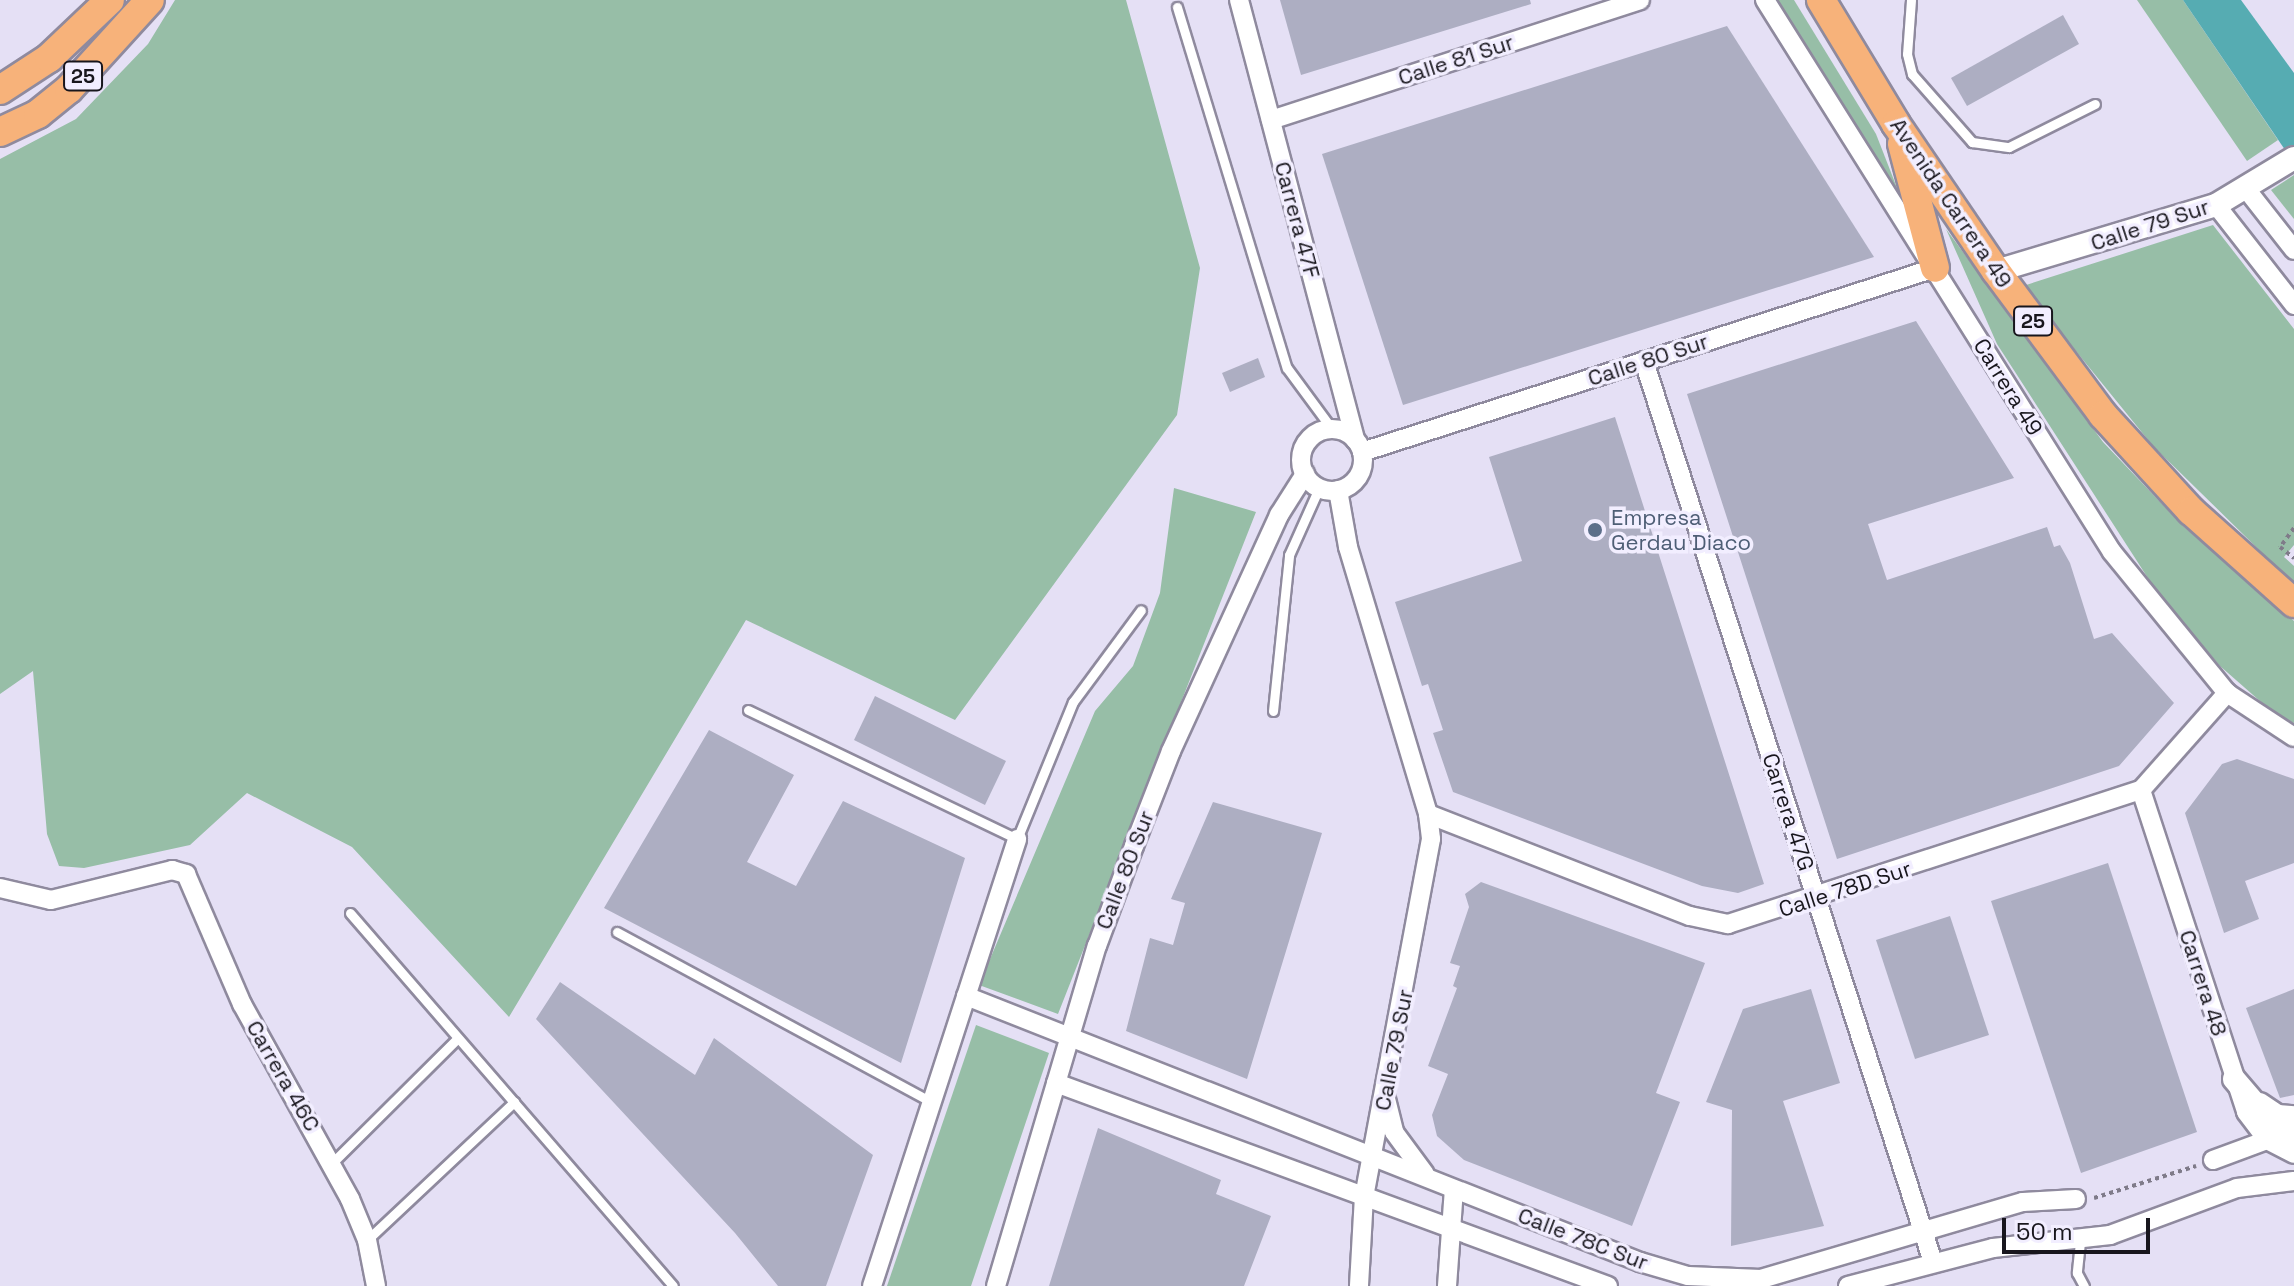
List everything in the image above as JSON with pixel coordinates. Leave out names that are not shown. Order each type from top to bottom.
[{"type":"highway","name":"25","points":[[0,90],[49,58],[110,0]]},
{"type":"highway","name":"25","points":[[0,132],[38,114],[69,89],[150,0]]},
{"type":"highway","name":"Avenida Carrera 49","points":[[1829,7],[1896,124],[1996,271],[2103,415],[2191,511],[2294,603]]},
{"type":"highway","points":[[1896,124],[1935,268]]},
{"type":"street","name":"Carrera 47F","points":[[1239,0],[1359,446]]},
{"type":"street","name":"Calle 81 Sur","points":[[1271,120],[1640,0]]},
{"type":"street","name":"Carrera 49","points":[[1765,0],[2112,552],[2227,693],[2294,737]]},
{"type":"street","name":"Calle 79 Sur","points":[[1996,271],[2216,205],[2247,190],[2287,163]]},
{"type":"street","points":[[2247,190],[2292,248],[2272,253],[2263,266]]},
{"type":"street","points":[[2216,205],[2294,305]]},
{"type":"street","name":"Calle 80 Sur","points":[[1359,446],[1644,361],[1935,268]]},
{"type":"street","name":"Carrera 47G","points":[[1644,361],[1933,1262]]},
{"type":"street","points":[[1332,429],[1359,446],[1355,481],[1338,490],[1319,488],[1305,474],[1305,446],[1319,432],[1332,429]]},
{"type":"street","name":"Calle 80 Sur","points":[[996,1286],[1097,946],[1171,751],[1288,496],[1305,474]]},
{"type":"street","points":[[1338,490],[1348,547],[1428,814]]},
{"type":"street","name":"Calle 78D Sur","points":[[1428,814],[1709,921],[1753,919],[2141,790],[2227,693]]},
{"type":"street","name":"Carrera 48","points":[[2141,790],[2251,1124],[2267,1140],[2294,1154]]},
{"type":"street","name":"Calle 79 Sur","points":[[1359,1286],[1364,1196],[1428,879],[1428,814]]},
{"type":"street","points":[[872,1286],[1017,839]]},
{"type":"street","name":"Carrera 46C","points":[[0,888],[51,900],[179,870],[193,885],[242,1004],[332,1163],[367,1240],[376,1286]]},
{"type":"street","name":"Calle 78C Sur","points":[[966,996],[1640,1262],[1725,1281],[1774,1275],[2023,1202],[2076,1199]]},
{"type":"street","points":[[2234,1079],[2265,1106],[2294,1115]]},
{"type":"street","points":[[2234,1079],[2270,1121],[2294,1134]]},
{"type":"street","name":"Calle 78C Sur","points":[[1056,1083],[1608,1286]]},
{"type":"street","points":[[1385,1095],[1394,1132],[1408,1157],[1430,1179]]},
{"type":"street","points":[[2213,1160],[2267,1140]]},
{"type":"street","points":[[1848,1286],[1993,1248],[2080,1242],[2258,1183],[2294,1181]]},
{"type":"street","points":[[1447,1286],[1454,1189]]},
{"type":"lane","points":[[1911,0],[1907,54],[1912,74],[1972,142],[2009,147],[2095,104]]},
{"type":"lane","points":[[1177,7],[1287,368],[1332,429]]},
{"type":"lane","points":[[1273,711],[1289,555],[1319,488]]},
{"type":"lane","points":[[748,710],[1017,839],[1073,702],[1141,610]]},
{"type":"lane","points":[[350,913],[673,1286]]},
{"type":"lane","points":[[617,932],[932,1102]]},
{"type":"lane","points":[[332,1163],[458,1038]]},
{"type":"lane","points":[[367,1240],[514,1102]]},
{"type":"lane","points":[[2080,1242],[2077,1273],[2084,1286]]},
{"type":"path","points":[[2294,528],[2280,547],[2294,558]]},
{"type":"path","points":[[2076,1199],[2105,1197],[2213,1160]]},
{"type":"shaded area","points":[[175,0],[1126,0],[1200,268],[1177,415],[955,720],[746,620],[509,1017],[352,847],[247,793],[190,845],[84,868],[59,866],[47,834],[33,671],[0,694],[0,159],[76,119],[148,44]]},
{"type":"shaded area","points":[[1774,0],[1794,0],[1876,134],[1899,193]]},
{"type":"shaded area","points":[[2137,0],[2183,0],[2278,140],[2247,161]]},
{"type":"shaded area","points":[[2183,0],[2241,0],[2294,73],[2294,163]]},
{"type":"shaded area","points":[[2294,175],[2294,219],[2271,190]]},
{"type":"shaded area","points":[[2213,225],[2294,329],[2294,545],[2284,557],[2294,566],[2294,584],[2153,446],[2023,286]]},
{"type":"shaded area","points":[[1946,229],[2103,442],[2183,526],[2294,621],[2294,723],[2277,716],[2220,666],[2155,589],[1997,344]]},
{"type":"shaded area","points":[[1174,488],[1256,512],[1058,1014],[979,985],[1095,711],[1133,666],[1160,593]]},
{"type":"shaded area","points":[[976,1025],[1049,1053],[971,1286],[887,1286]]},
{"type":"building","points":[[1280,0],[1530,0],[1531,4],[1301,75]]},
{"type":"building","points":[[2063,15],[2079,44],[1967,106],[1951,78]]},
{"type":"building","points":[[1727,26],[1874,257],[1403,405],[1322,154]]},
{"type":"building","points":[[1916,321],[2014,478],[1868,524],[1887,580],[2047,527],[2054,547],[2060,545],[2070,563],[2094,639],[2112,633],[2174,703],[2119,766],[1837,859],[1687,394]]},
{"type":"building","points":[[1258,358],[1265,377],[1230,392],[1222,373]]},
{"type":"building","points":[[1615,417],[1764,884],[1738,893],[1702,886],[1453,792],[1433,733],[1443,730],[1428,684],[1422,686],[1395,602],[1522,561],[1489,457]]},
{"type":"building","points":[[875,696],[1006,761],[985,805],[854,740]]},
{"type":"building","points":[[709,730],[794,775],[747,862],[796,886],[843,801],[965,858],[901,1063],[604,908]]},
{"type":"building","points":[[2237,759],[2294,779],[2294,863],[2245,881],[2259,919],[2224,933],[2185,813],[2222,764]]},
{"type":"building","points":[[1213,802],[1322,833],[1247,1079],[1126,1031],[1150,938],[1173,945],[1185,903],[1171,899]]},
{"type":"building","points":[[2108,863],[2197,1132],[2081,1173],[1991,901]]},
{"type":"building","points":[[1481,882],[1705,963],[1656,1093],[1680,1102],[1632,1226],[1464,1160],[1437,1136],[1432,1115],[1448,1074],[1428,1066],[1457,988],[1453,986],[1460,966],[1450,963],[1469,907],[1465,894]]},
{"type":"building","points":[[1950,916],[1989,1035],[1915,1059],[1876,940]]},
{"type":"building","points":[[560,982],[695,1075],[714,1038],[873,1155],[826,1286],[778,1286],[735,1233],[536,1019]]},
{"type":"building","points":[[1811,989],[1840,1083],[1783,1101],[1824,1226],[1731,1246],[1732,1110],[1706,1102],[1743,1009]]},
{"type":"building","points":[[2294,989],[2294,1095],[2280,1098],[2246,1008]]},
{"type":"building","points":[[1098,1128],[1221,1180],[1216,1194],[1271,1216],[1244,1286],[1049,1286]]},
{"type":"place","name":"Empresa Gerdau Diaco","points":[[1595,530]]}]
